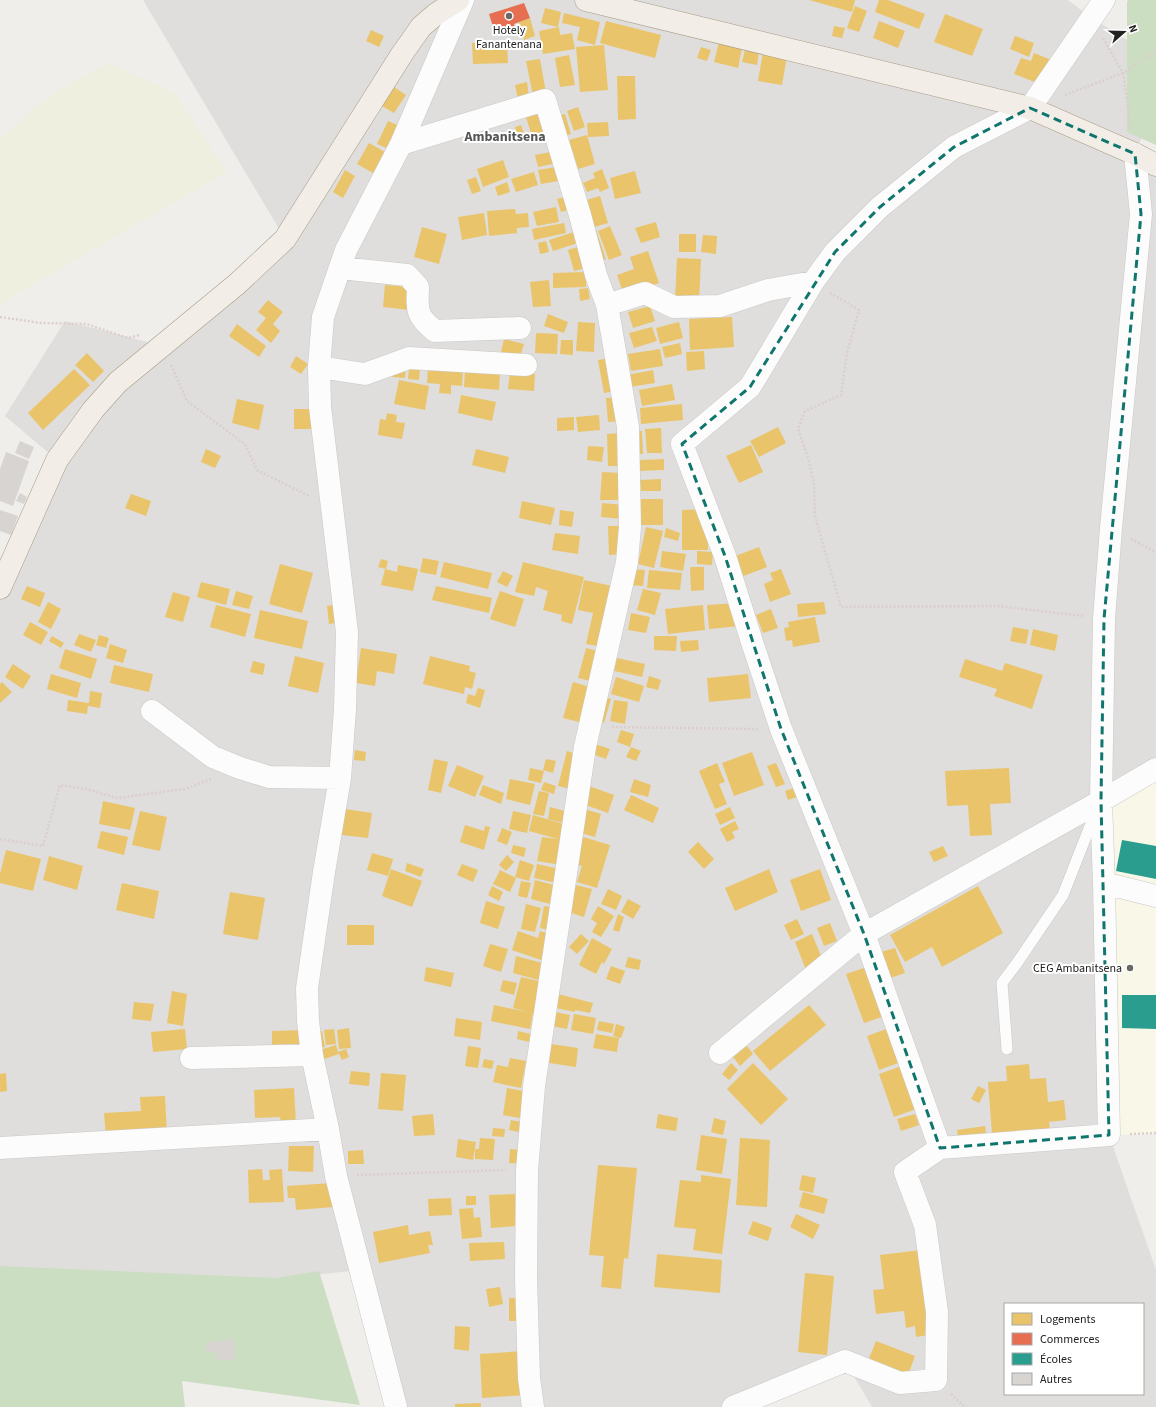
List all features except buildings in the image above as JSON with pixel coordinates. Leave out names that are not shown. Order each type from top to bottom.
[{"type":"main road","points":[[0,588],[57,460],[93,410],[118,382],[237,284],[285,240],[402,54],[421,27],[436,14],[458,0]]},
{"type":"main road","points":[[586,0],[1030,108],[1135,154],[1156,165]]},
{"type":"street","points":[[396,1407],[336,1176],[328,1129],[312,1055],[308,1021],[307,988],[324,872],[340,778],[345,709],[347,632],[320,407],[319,368],[323,317],[346,250],[400,144],[463,0]]},
{"type":"street","points":[[940,1148],[864,934],[781,729],[725,556],[682,444],[750,387],[813,282],[835,252],[880,207],[954,147],[1030,108],[1104,0]]},
{"type":"street","points":[[400,144],[545,100],[580,215],[596,275],[607,305],[628,427],[630,527],[627,562],[585,747],[536,1070],[527,1170],[526,1278],[529,1378],[533,1407]]},
{"type":"street","points":[[733,1407],[845,1361],[900,1383],[936,1380],[937,1312],[925,1224],[905,1172],[940,1148],[1109,1135],[1101,801],[1104,619],[1111,528],[1141,214],[1135,154]]},
{"type":"street","points":[[340,268],[407,275],[418,287],[417,307],[424,322],[435,331],[520,328]]},
{"type":"street","points":[[607,305],[646,293],[674,307],[720,306],[768,290],[813,282]]},
{"type":"street","points":[[319,368],[365,374],[409,358],[526,365]]},
{"type":"street","points":[[152,712],[213,757],[240,768],[269,777],[340,778]]},
{"type":"street","points":[[720,1053],[864,934],[1156,769]]},
{"type":"street","points":[[1104,883],[1156,896]]},
{"type":"street","points":[[190,1058],[312,1055]]},
{"type":"street","points":[[0,1148],[328,1129]]},
{"type":"lane","points":[[1007,1049],[1002,983],[1063,895],[1086,834],[1101,801]]},
{"type":"path","points":[[1092,18],[1123,74],[1135,154]]},
{"type":"path","points":[[1030,108],[1123,74],[1156,51]]},
{"type":"path","points":[[813,282],[859,310],[847,352],[841,395],[805,410],[798,429],[809,461],[814,484],[815,516],[841,607],[997,606],[1104,619]]},
{"type":"path","points":[[0,317],[41,323],[86,324],[128,338],[143,334]]},
{"type":"path","points":[[162,346],[187,401],[246,444],[257,470],[332,507]]},
{"type":"path","points":[[589,726],[781,729]]},
{"type":"path","points":[[0,839],[43,846],[60,785],[86,789],[117,798],[185,789],[240,768]]},
{"type":"path","points":[[1109,1135],[1156,1133]]},
{"type":"path","points":[[336,1176],[527,1170]]},
{"type":"highlighted area","points":[[1030,108],[1135,154],[1141,214],[1104,619],[1101,801],[1109,1135],[940,1148],[864,934],[781,729],[725,556],[682,444],[750,387],[835,252],[880,207],[954,147]]},
{"type":"shaded area","points":[[143,0],[1068,0],[1092,18],[1156,58],[1156,103],[1135,154],[1156,165],[1156,769],[1109,1135],[1156,1270],[1156,1407],[872,1407],[845,1361],[733,1407],[396,1407],[360,1270],[140,1294],[0,1293],[0,588],[57,460],[5,416],[65,321],[163,346],[285,239]]},
{"type":"shaded area","name":"CEG Ambanitsena","points":[[1156,769],[1156,1134],[1109,1135],[1101,801]]},
{"type":"green space","points":[[1156,0],[1156,145],[1127,132],[1127,1]]},
{"type":"green space","points":[[109,63],[176,94],[227,172],[3,302],[0,309],[0,139],[50,95]]},
{"type":"green space","points":[[0,1266],[276,1278],[319,1271],[360,1405],[182,1381],[185,1407],[0,1407]]},
{"type":"place","name":"Hotely Fanantenana","points":[[509,16]]},
{"type":"place","name":"CEG Ambanitsena","points":[[1130,968]]},
{"type":"district","name":"Ambanitsena","points":[[505,136]]}]
